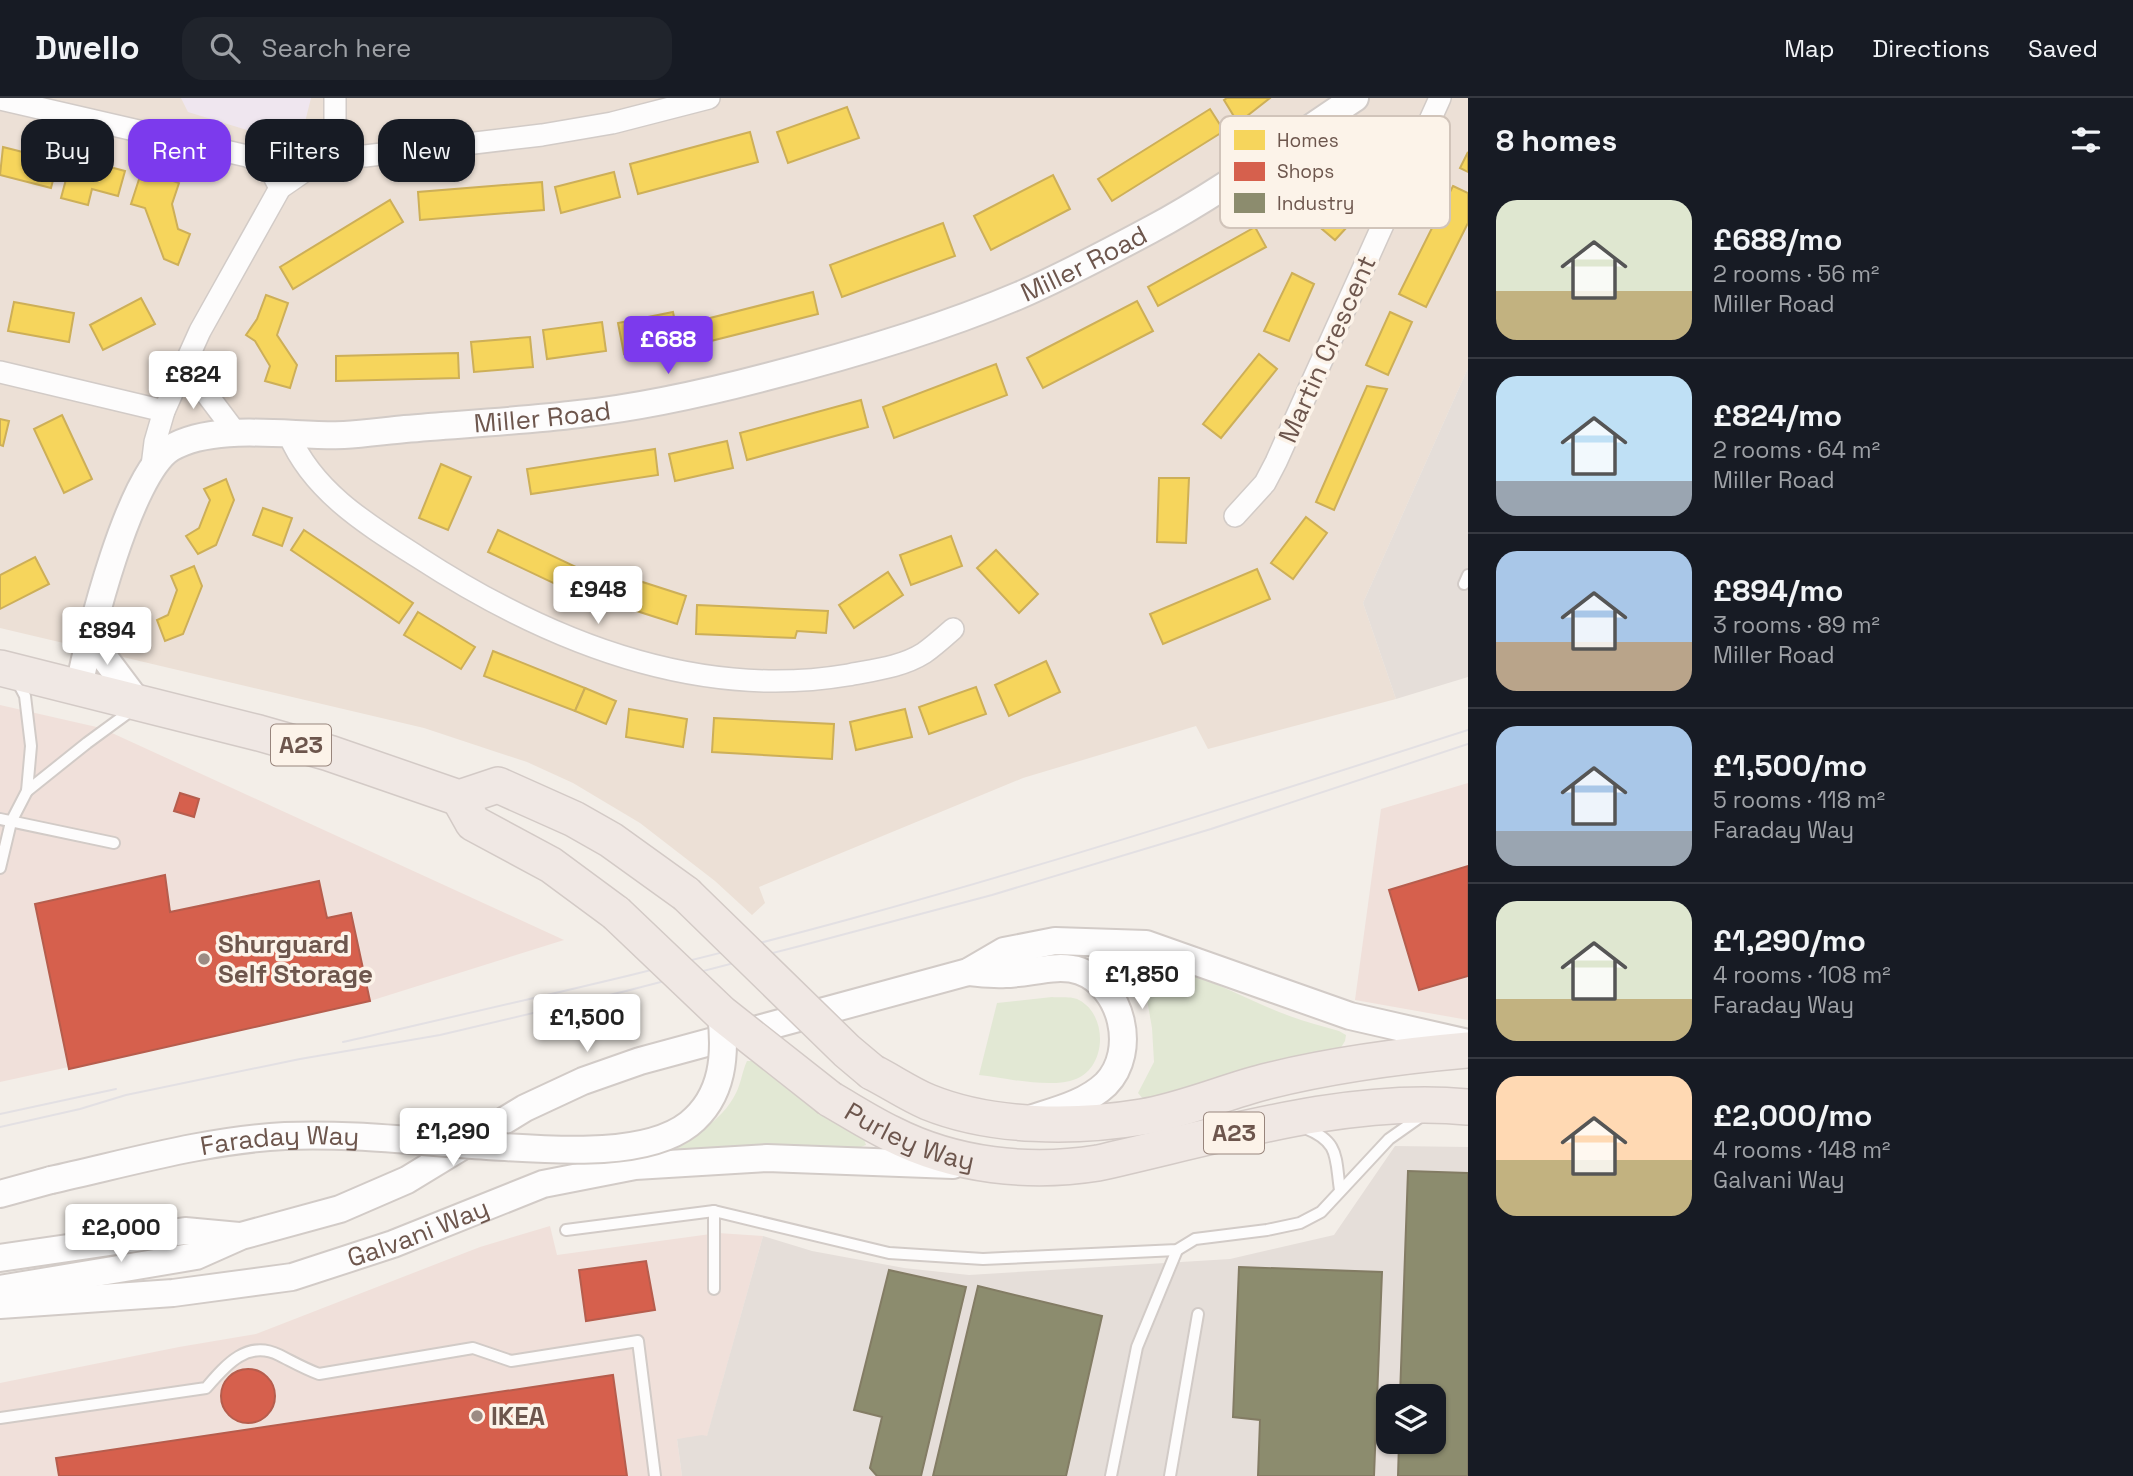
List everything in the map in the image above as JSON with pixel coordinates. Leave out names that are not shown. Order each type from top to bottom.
[{"type":"highway","name":"A23","points":[[6,669],[330,753],[459,798]]},
{"type":"highway","name":"Purley Way","points":[[1453,1105],[1380,1106],[1287,1121],[1066,1168],[1000,1167],[932,1150],[893,1135],[831,1099],[721,1013],[616,913],[551,865],[473,823],[459,798],[498,785],[574,819],[611,840],[686,894],[847,1051],[872,1072],[928,1102],[991,1120],[1062,1123],[1143,1117],[1278,1079],[1380,1058],[1468,1050]]},
{"type":"street","points":[[335,98],[335,119]]},
{"type":"street","points":[[364,156],[542,135],[645,106],[709,98]]},
{"type":"street","name":"Miller Road","points":[[1327,116],[1354,98]]},
{"type":"street","name":"Martin Crescent","points":[[1432,116],[1440,98]]},
{"type":"street","points":[[0,99],[247,156],[268,165],[280,188]]},
{"type":"street","points":[[152,466],[155,442],[164,411],[184,363],[280,188],[289,182]]},
{"type":"street","name":"Miller Road","points":[[79,687],[89,638],[110,567],[152,466],[165,453],[188,440],[206,435],[236,433],[347,435],[579,414],[747,382],[898,340],[1027,292],[1153,229],[1220,188]]},
{"type":"street","name":"Martin Crescent","points":[[1235,516],[1265,483],[1276,462],[1381,228]]},
{"type":"street","points":[[184,363],[236,433]]},
{"type":"street","points":[[0,372],[164,411]]},
{"type":"street","points":[[289,435],[307,469],[339,502],[376,530],[460,585],[508,611],[570,638],[639,662],[726,678],[781,682],[822,679],[898,665],[923,653],[953,629]]},
{"type":"street","points":[[89,638],[140,705]]},
{"type":"street","points":[[0,1289],[197,1256],[241,1236],[340,1209],[407,1180],[525,1108],[583,1081],[640,1061],[968,972],[1004,951],[1055,941],[1146,944],[1350,1016],[1468,1043]]},
{"type":"street","points":[[968,972],[1005,974],[1078,970],[1094,978],[1108,991],[1118,1010],[1122,1029],[1121,1049],[1117,1066],[1106,1083],[1082,1101],[1016,1123]]},
{"type":"street","name":"Faraday Way","points":[[0,1194],[51,1180],[234,1140],[286,1136],[574,1151],[648,1142],[687,1126],[712,1098],[723,1061],[721,1013]]},
{"type":"street","name":"Galvani Way","points":[[0,1305],[173,1293],[292,1277],[393,1244],[543,1184],[635,1166],[768,1158],[1000,1167]]},
{"type":"street","points":[[0,1258],[185,1231],[241,1236]]},
{"type":"lane","points":[[6,669],[25,696],[31,746],[27,791]]},
{"type":"lane","points":[[0,868],[6,820],[27,791],[86,743],[140,705]]},
{"type":"lane","points":[[6,820],[114,843]]},
{"type":"lane","points":[[566,1230],[714,1211],[889,1253],[983,1259],[1177,1250],[1195,1239],[1300,1223],[1321,1212],[1389,1139],[1453,1105]]},
{"type":"lane","points":[[1287,1121],[1320,1134],[1334,1147],[1340,1190]]},
{"type":"lane","points":[[714,1211],[714,1289]]},
{"type":"lane","points":[[1111,1476],[1137,1347],[1177,1250]]},
{"type":"lane","points":[[1170,1476],[1198,1314]]},
{"type":"lane","points":[[0,1418],[206,1388],[226,1365],[242,1353],[276,1353],[319,1374],[473,1348],[511,1361],[638,1341],[655,1476]]},
{"type":"shaded area","points":[[0,98],[1468,98],[1468,368],[1363,603],[1396,699],[1208,749],[1196,726],[1023,778],[759,887],[765,903],[752,915],[715,881],[640,823],[573,783],[527,762],[424,728],[0,628]]},
{"type":"shaded area","points":[[181,98],[311,98],[306,119],[245,119],[245,129],[231,125],[231,119],[211,119],[188,112]]},
{"type":"shaded area","points":[[1468,368],[1468,677],[1396,699],[1363,603]]},
{"type":"shaded area","points":[[0,705],[101,728],[564,940],[370,1001],[0,1082]]},
{"type":"shaded area","points":[[1468,783],[1468,1020],[1355,1000],[1381,809]]},
{"type":"shaded area","points":[[1395,1146],[1468,1147],[1468,1476],[682,1476],[677,1439],[707,1436],[763,1236],[812,1251],[904,1268],[969,1275],[1230,1259],[1334,1235]]},
{"type":"shaded area","points":[[550,1226],[557,1255],[718,1233],[763,1236],[707,1437],[677,1439],[682,1476],[0,1476],[0,1383],[256,1334],[480,1247]]},
{"type":"green space","points":[[1125,960],[1147,962],[1188,973],[1293,1017],[1339,1031],[1346,1035],[1345,1041],[1340,1049],[1263,1065],[1144,1100],[1138,1093],[1154,1062],[1152,1028],[1145,988]]},
{"type":"green space","points":[[1052,997],[1079,1000],[1095,1017],[1100,1041],[1094,1064],[1086,1073],[1076,1079],[1054,1083],[979,1075],[997,1003]]},
{"type":"green space","points":[[747,1061],[756,1061],[780,1084],[864,1139],[866,1145],[858,1148],[745,1145],[661,1151],[704,1129],[722,1113],[736,1093]]},
{"type":"building: Homes","points":[[1270,98],[1247,116],[1234,116],[1224,100]]},
{"type":"building: Homes","points":[[847,107],[859,138],[788,163],[777,132]]},
{"type":"building: Homes","points":[[1210,109],[1220,125],[1220,134],[1112,201],[1098,179]]},
{"type":"building: Homes","points":[[750,132],[758,162],[638,194],[630,164]]},
{"type":"building: Homes","points":[[3,147],[21,152],[21,180],[0,175]]},
{"type":"building: Homes","points":[[1468,152],[1468,172],[1460,168]]},
{"type":"building: Homes","points":[[114,168],[125,171],[118,196],[92,189],[88,205],[61,198],[65,182],[114,182]]},
{"type":"building: Homes","points":[[614,172],[620,197],[561,213],[555,187]]},
{"type":"building: Homes","points":[[1053,175],[1070,209],[991,250],[974,216]]},
{"type":"building: Homes","points":[[27,182],[53,182],[51,188]]},
{"type":"building: Homes","points":[[138,182],[179,183],[172,204],[178,229],[190,234],[178,265],[164,259],[145,208],[131,204]]},
{"type":"building: Homes","points":[[542,182],[544,210],[420,220],[418,192]]},
{"type":"building: Homes","points":[[1453,186],[1468,193],[1468,223],[1426,307],[1399,294],[1432,228],[1450,228],[1450,192]]},
{"type":"building: Homes","points":[[390,200],[403,222],[293,289],[280,267]]},
{"type":"building: Homes","points":[[943,223],[955,256],[842,297],[830,265]]},
{"type":"building: Homes","points":[[1253,228],[1266,247],[1158,306],[1148,287]]},
{"type":"building: Homes","points":[[1321,228],[1346,228],[1335,240]]},
{"type":"building: Homes","points":[[1292,273],[1314,284],[1289,341],[1264,331]]},
{"type":"building: Homes","points":[[813,292],[818,314],[695,345],[690,323]]},
{"type":"building: Homes","points":[[266,295],[288,303],[277,335],[297,365],[290,388],[265,381],[270,366],[255,341],[246,335],[257,319]]},
{"type":"building: Homes","points":[[141,298],[155,324],[103,350],[90,325]]},
{"type":"building: Homes","points":[[1137,301],[1153,331],[1043,388],[1027,358]]},
{"type":"building: Homes","points":[[14,302],[74,313],[69,342],[8,331]]},
{"type":"building: Homes","points":[[673,312],[679,342],[624,354],[618,323]]},
{"type":"building: Homes","points":[[1390,312],[1412,322],[1388,375],[1366,365]]},
{"type":"building: Homes","points":[[602,322],[606,351],[547,359],[543,330]]},
{"type":"building: Homes","points":[[530,337],[533,367],[474,372],[471,342]]},
{"type":"building: Homes","points":[[458,353],[459,378],[336,381],[336,356]]},
{"type":"building: Homes","points":[[1259,354],[1277,369],[1221,438],[1203,424]]},
{"type":"building: Homes","points":[[996,364],[1007,395],[894,438],[883,407]]},
{"type":"building: Homes","points":[[1367,386],[1387,389],[1334,510],[1316,502]]},
{"type":"building: Homes","points":[[861,400],[868,427],[747,460],[740,433]]},
{"type":"building: Homes","points":[[62,415],[92,479],[64,493],[34,429]]},
{"type":"building: Homes","points":[[0,419],[9,421],[3,446],[0,445]]},
{"type":"building: Homes","points":[[727,441],[733,468],[675,481],[669,454]]},
{"type":"building: Homes","points":[[655,449],[658,475],[531,494],[527,469]]},
{"type":"building: Homes","points":[[441,464],[471,477],[448,530],[419,518]]},
{"type":"building: Homes","points":[[1159,478],[1189,478],[1186,543],[1157,542]]},
{"type":"building: Homes","points":[[226,479],[234,500],[216,545],[198,554],[186,536],[199,528],[210,500],[204,489]]},
{"type":"building: Homes","points":[[263,508],[292,518],[282,546],[253,535]]},
{"type":"building: Homes","points":[[1306,517],[1327,533],[1293,579],[1271,563]]},
{"type":"building: Homes","points":[[304,530],[413,603],[399,623],[291,550]]},
{"type":"building: Homes","points":[[498,530],[616,586],[606,608],[488,552]]},
{"type":"building: Homes","points":[[951,536],[962,566],[911,585],[900,555]]},
{"type":"building: Homes","points":[[996,550],[1038,594],[1019,613],[977,568]]},
{"type":"building: Homes","points":[[35,557],[49,584],[0,609],[0,575]]},
{"type":"building: Homes","points":[[194,566],[202,586],[183,634],[165,641],[157,620],[168,615],[177,590],[171,576]]},
{"type":"building: Homes","points":[[1257,569],[1270,599],[1163,644],[1150,614]]},
{"type":"building: Homes","points":[[888,572],[903,595],[854,628],[839,605]]},
{"type":"building: Homes","points":[[627,577],[686,596],[677,624],[618,605]]},
{"type":"building: Homes","points":[[697,605],[828,611],[826,633],[797,631],[795,638],[696,634]]},
{"type":"building: Homes","points":[[418,612],[475,647],[461,669],[404,635]]},
{"type":"building: Homes","points":[[493,651],[585,688],[575,711],[484,676]]},
{"type":"building: Homes","points":[[1046,661],[1060,692],[1009,716],[995,685]]},
{"type":"building: Homes","points":[[976,687],[986,714],[929,734],[919,707]]},
{"type":"building: Homes","points":[[585,688],[616,701],[606,724],[575,711]]},
{"type":"building: Homes","points":[[629,709],[687,719],[683,747],[626,737]]},
{"type":"building: Homes","points":[[905,709],[912,737],[856,750],[850,722]]},
{"type":"building: Homes","points":[[714,718],[834,724],[832,759],[712,752]]},
{"type":"building: Shops","points":[[180,793],[199,799],[194,817],[174,811]]},
{"type":"building: Shops","points":[[1468,866],[1468,976],[1419,990],[1389,890]]},
{"type":"building: Shops","name":"Shurguard Self Storage","points":[[165,875],[170,912],[319,881],[327,918],[351,913],[370,1001],[69,1069],[35,904]]},
{"type":"building: Shops","points":[[646,1261],[655,1310],[586,1321],[579,1270]]},
{"type":"building: Shops","points":[[248,1369],[267,1377],[275,1396],[267,1415],[248,1423],[229,1415],[221,1396],[229,1377]]},
{"type":"building: Shops","name":"IKEA","points":[[613,1375],[627,1476],[59,1476],[56,1458]]},
{"type":"building: Industry","points":[[1408,1171],[1468,1173],[1468,1476],[1398,1476],[1399,1454],[1446,1454],[1446,1384],[1400,1384]]},
{"type":"building: Industry","points":[[1239,1267],[1382,1272],[1374,1476],[1258,1476],[1260,1420],[1233,1417]]},
{"type":"building: Industry","points":[[889,1270],[966,1287],[921,1476],[877,1476],[870,1468],[882,1417],[854,1410]]},
{"type":"building: Industry","points":[[978,1286],[1102,1316],[1066,1476],[933,1476]]},
{"type":"tram line","points":[[343,1042],[660,968],[850,919],[1083,852],[1468,730]]},
{"type":"tram line","points":[[0,1127],[80,1109],[126,1095],[300,1059],[440,1035],[800,946],[992,895],[1211,829],[1468,744]]},
{"type":"tram line","points":[[0,1114],[116,1089]]},
{"type":"place","name":"Shurguard Self Storage","points":[[204,959]]},
{"type":"place","name":"IKEA","points":[[477,1416]]}]
